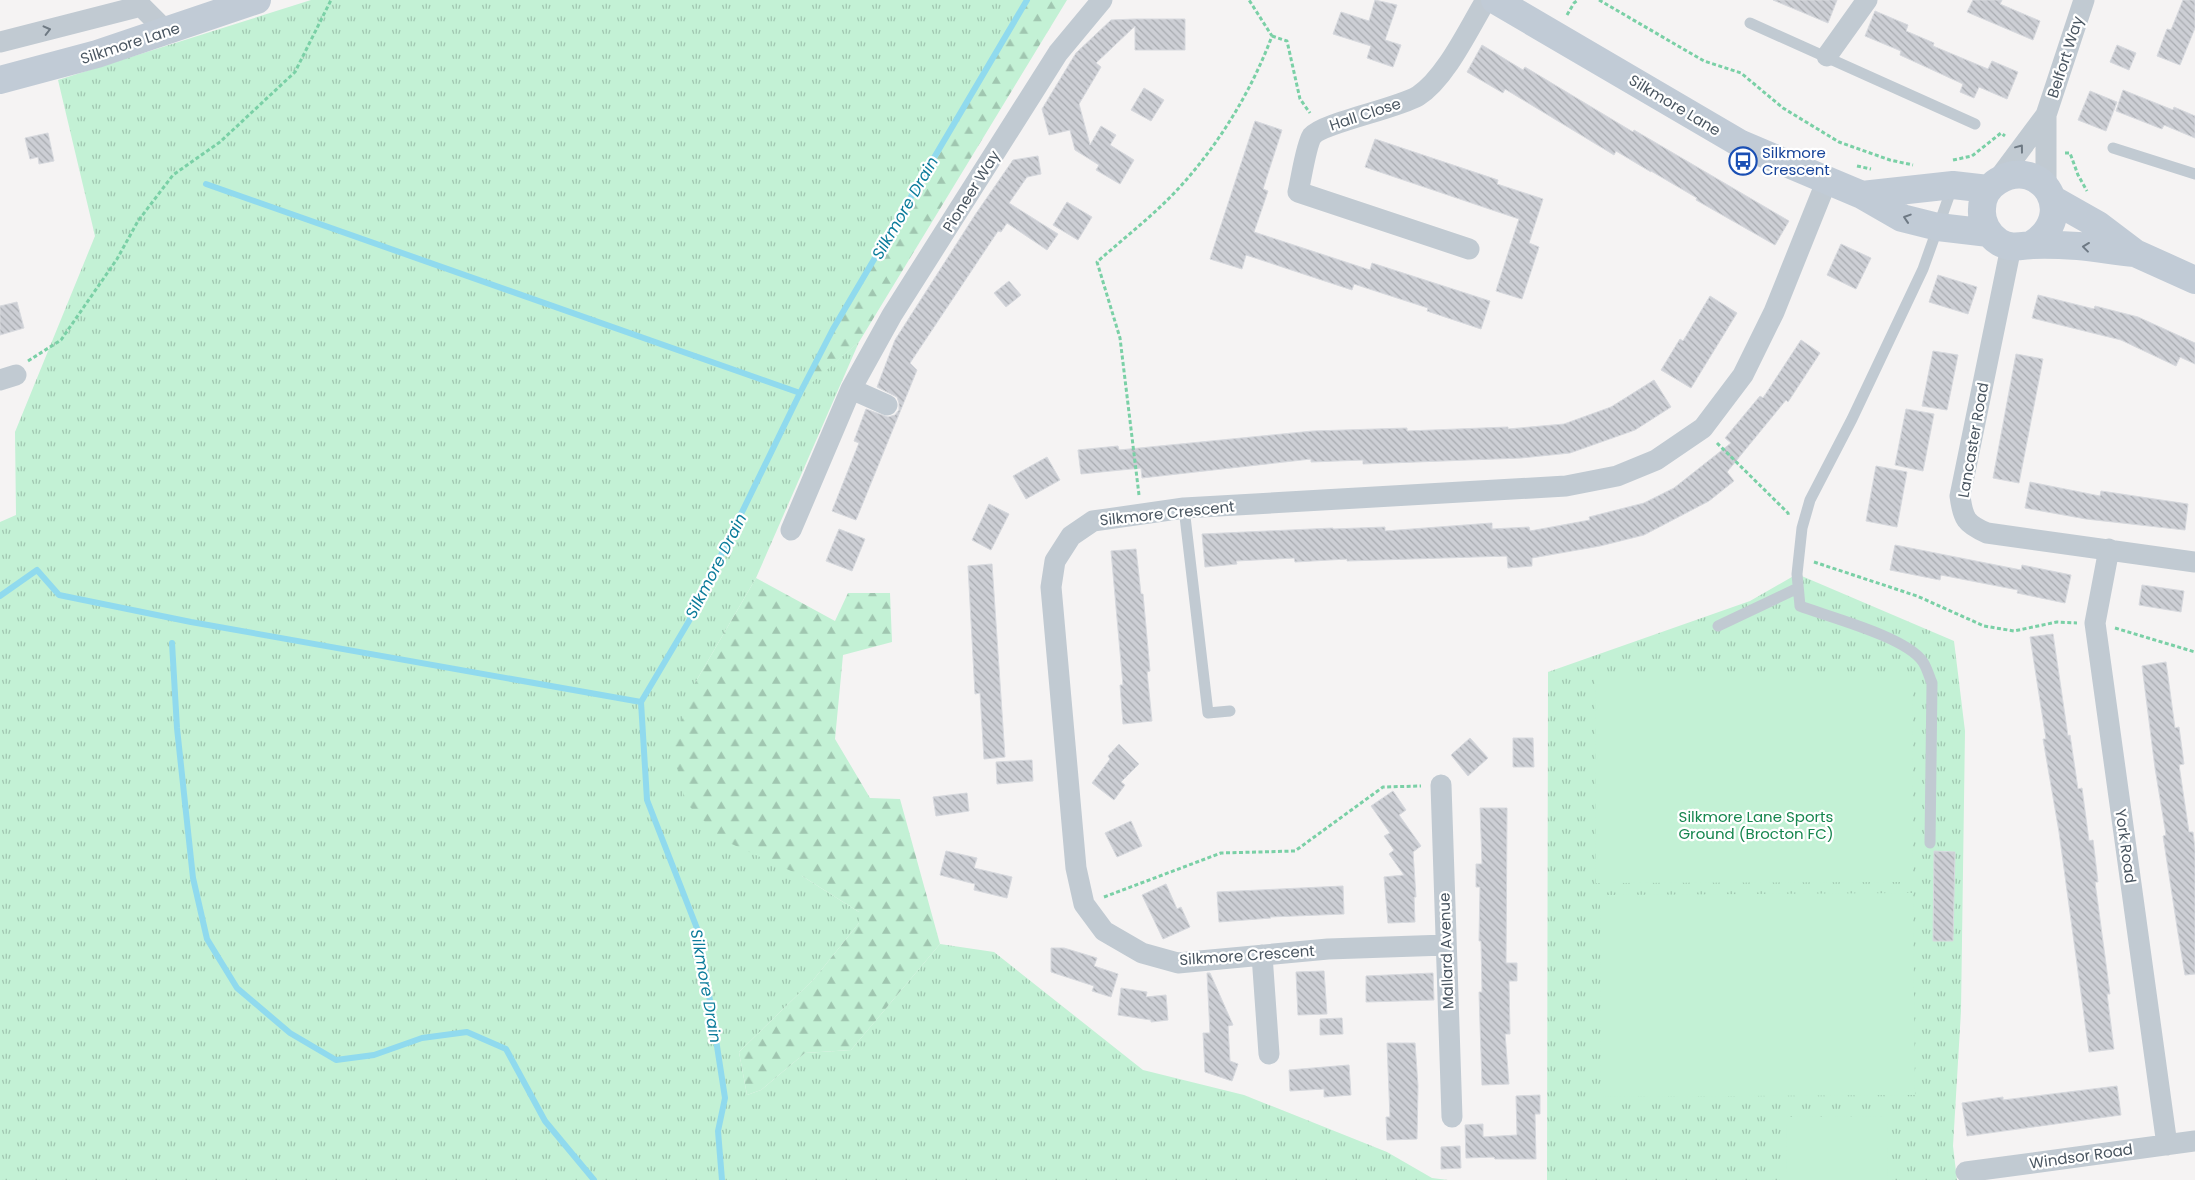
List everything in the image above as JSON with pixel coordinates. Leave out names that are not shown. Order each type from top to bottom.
[{"type":"street","name":"Silkmore Lane","points":[[0,80],[98,54],[257,0]]},
{"type":"street","name":"Pioneer Way","points":[[791,530],[851,389],[892,315],[1058,53],[1099,6],[1102,0]]},
{"type":"street","name":"Hall Close","points":[[1469,249],[1298,192],[1312,137],[1322,128],[1389,109],[1418,96],[1438,78],[1486,0]]},
{"type":"street","name":"Silkmore Lane","points":[[1496,0],[1741,144],[1862,195],[1902,218],[2010,242],[2078,246],[2135,253]]},
{"type":"street","points":[[1827,56],[1868,0]]},
{"type":"street","name":"Belfort Way","points":[[1992,186],[2046,115],[2084,0]]},
{"type":"street","points":[[0,42],[141,6],[167,32]]},
{"type":"street","name":"Belfort Way","points":[[2046,115],[2049,193]]},
{"type":"street","name":"Silkmore Lane","points":[[1862,195],[1953,185],[1992,186],[2009,175],[2027,176],[2039,180],[2049,193],[2098,225],[2135,253],[2195,280]]},
{"type":"street","name":"Silkmore Crescent","points":[[1446,945],[1328,949],[1178,963],[1142,953],[1104,931],[1084,904],[1076,868],[1050,587],[1055,561],[1071,536],[1092,521],[1184,508],[1566,486],[1617,476],[1648,463],[1703,428],[1747,367],[1774,312],[1827,180]]},
{"type":"street","points":[[1992,186],[1983,200],[1981,211],[1983,222],[2010,242],[2043,238],[2051,226],[2054,212],[2049,193]]},
{"type":"street","name":"Lancaster Road","points":[[2010,242],[1960,496],[1963,516],[1973,527],[1988,533],[2195,562]]},
{"type":"street","points":[[851,389],[887,405]]},
{"type":"street","name":"York Road","points":[[2109,549],[2095,623],[2167,1145]]},
{"type":"street","name":"Mallard Avenue","points":[[1441,785],[1452,1117]]},
{"type":"street","points":[[1262,955],[1268,1054]]},
{"type":"street","name":"Windsor Road","points":[[1966,1172],[2195,1141]]},
{"type":"lane","points":[[1750,23],[1975,124]]},
{"type":"lane","points":[[2113,148],[2195,174]]},
{"type":"lane","points":[[1930,843],[1932,683],[1923,661],[1910,650],[1878,634],[1800,606],[1797,574],[1802,528],[1810,500],[1852,419],[1914,287],[1953,185]]},
{"type":"lane","points":[[1184,508],[1208,713],[1230,711]]},
{"type":"lane","points":[[1718,626],[1798,588]]},
{"type":"path","points":[[8,377],[28,361],[61,340],[117,259],[138,221],[173,175],[220,142],[295,72],[331,0]]},
{"type":"path","points":[[1249,0],[1272,36],[1286,41],[1300,99],[1322,128]]},
{"type":"path","points":[[1575,21],[1567,16],[1574,3],[1578,0]]},
{"type":"path","points":[[1599,0],[1610,2],[1704,61],[1741,73],[1783,108],[1839,142],[1914,167],[1905,170]]},
{"type":"path","points":[[1141,513],[1120,338],[1097,262],[1178,189],[1226,130],[1262,63],[1272,36]]},
{"type":"path","points":[[1850,164],[1878,170]]},
{"type":"path","points":[[1703,428],[1788,513],[1790,522]]},
{"type":"path","points":[[1800,557],[1918,596],[1984,626],[2014,631],[2057,622],[2095,623],[2195,652]]},
{"type":"path","points":[[1084,904],[1221,853],[1295,851],[1383,787],[1441,785]]},
{"type":"green space","points":[[311,0],[1027,0],[833,329],[801,391],[859,342],[756,578],[695,683],[802,876],[859,912],[859,923],[814,979],[739,1052],[747,1095],[761,1090],[805,1053],[851,1050],[940,944],[994,952],[1143,1070],[1244,1095],[1387,1152],[1432,1178],[1448,1180],[0,1180],[0,522],[16,515],[15,432],[95,236],[58,80]]},
{"type":"green space","points":[[1027,0],[1067,0],[859,342],[800,393],[833,329]]},
{"type":"green space","name":"Silkmore Lane Sports Ground (Brocton FC)","points":[[1797,574],[1954,641],[1965,731],[1961,1011],[1953,1146],[1957,1180],[1547,1180],[1548,672],[1750,601]]},
{"type":"green space","points":[[756,578],[835,621],[848,593],[890,593],[892,642],[843,655],[835,739],[870,798],[900,799],[940,944],[851,1050],[805,1053],[761,1090],[747,1095],[739,1052],[814,979],[859,923],[859,912],[802,876],[723,840],[685,802],[673,745],[695,683]]},
{"type":"green space","points":[[1595,677],[1912,677],[1913,882],[1596,883]]},
{"type":"green space","points":[[1913,893],[1915,1095],[1601,1097],[1600,895]]},
{"type":"green space","points":[[1887,1116],[1888,1180],[1787,1180],[1786,1117]]},
{"type":"building","points":[[1375,0],[1397,5],[1385,40],[1401,45],[1393,67],[1367,58],[1371,46],[1333,34],[1341,12],[1369,21]]},
{"type":"building","points":[[1773,0],[1837,0],[1828,23]]},
{"type":"building","points":[[1973,0],[2002,0],[2000,4],[2040,21],[2033,40],[1967,12]]},
{"type":"building","points":[[2183,0],[2195,0],[2195,28],[2180,65],[2157,56],[2167,29],[2171,30]]},
{"type":"building","points":[[1875,11],[1908,25],[1906,31],[1934,43],[1933,46],[1988,69],[1992,61],[2018,72],[2007,99],[1979,87],[1974,98],[1960,92],[1963,84],[1900,55],[1901,51],[1865,36]]},
{"type":"building","points":[[1185,19],[1185,50],[1135,50],[1135,26],[1096,63],[1101,67],[1079,104],[1090,145],[1101,126],[1116,135],[1110,145],[1134,160],[1120,184],[1096,170],[1099,165],[1075,150],[1070,130],[1049,135],[1042,109],[1076,53],[1111,20]]},
{"type":"building","points":[[1482,45],[1523,70],[1525,67],[1633,132],[1634,130],[1789,221],[1775,245],[1616,151],[1614,155],[1505,89],[1503,93],[1467,72]]},
{"type":"building","points":[[2117,45],[2136,53],[2129,70],[2110,62]]},
{"type":"building","points":[[1144,88],[1164,100],[1151,121],[1131,110]]},
{"type":"building","points":[[2123,90],[2173,110],[2174,107],[2195,116],[2195,138],[2164,125],[2162,129],[2116,111]]},
{"type":"building","points":[[2090,91],[2117,102],[2106,131],[2078,120]]},
{"type":"building","points":[[1255,121],[1282,130],[1263,189],[1268,191],[1254,232],[1370,270],[1372,263],[1490,301],[1481,329],[1427,311],[1428,308],[1354,284],[1352,290],[1246,255],[1242,269],[1210,259]]},
{"type":"building","points":[[48,133],[54,161],[39,164],[38,157],[30,159],[25,138]]},
{"type":"building","points":[[1375,139],[1498,180],[1497,184],[1543,199],[1529,243],[1539,247],[1522,299],[1496,291],[1519,219],[1365,167]]},
{"type":"building","points":[[1038,156],[1041,174],[1027,177],[1009,203],[1058,234],[1047,250],[1007,223],[1001,232],[998,231],[910,363],[917,370],[856,520],[832,511],[859,443],[854,441],[866,409],[888,417],[895,415],[899,410],[897,397],[877,387],[895,340],[975,215],[1013,160]]},
{"type":"building","points":[[1067,202],[1092,217],[1078,240],[1053,225]]},
{"type":"building","points":[[1841,244],[1871,258],[1856,289],[1827,275]]},
{"type":"building","points":[[1938,275],[1977,287],[1968,314],[1929,302]]},
{"type":"building","points":[[1009,281],[1021,295],[1006,307],[994,293]]},
{"type":"building","points":[[2038,295],[2094,309],[2095,306],[2138,317],[2195,343],[2195,364],[2180,357],[2176,366],[2121,340],[2032,318]]},
{"type":"building","points":[[1710,296],[1737,313],[1691,388],[1661,370],[1680,339],[1683,341]]},
{"type":"building","points":[[17,302],[24,328],[0,335],[0,306]]},
{"type":"building","points":[[1801,340],[1820,353],[1788,402],[1786,400],[1727,472],[1734,481],[1709,501],[1644,535],[1600,546],[1532,558],[1532,566],[1508,568],[1507,556],[1347,561],[1347,559],[1295,562],[1294,558],[1236,561],[1237,564],[1205,567],[1202,534],[1385,527],[1385,531],[1492,523],[1492,529],[1529,527],[1530,531],[1590,520],[1589,517],[1644,503],[1674,488],[1731,443],[1725,438],[1760,396],[1763,398]]},
{"type":"building","points":[[1933,351],[1958,355],[1947,410],[1922,406]]},
{"type":"building","points":[[2016,354],[2043,359],[2019,483],[1993,478]]},
{"type":"building","points":[[1654,380],[1671,407],[1635,430],[1570,453],[1521,458],[1363,464],[1363,460],[1311,462],[1311,459],[1142,478],[1141,468],[1081,474],[1078,450],[1118,446],[1119,450],[1313,431],[1407,428],[1407,431],[1508,427],[1508,429],[1564,424],[1611,407]]},
{"type":"building","points":[[1906,409],[1934,414],[1923,471],[1895,465]]},
{"type":"building","points":[[1047,457],[1060,480],[1026,499],[1013,476]]},
{"type":"building","points":[[1876,466],[1907,472],[1897,527],[1866,521]]},
{"type":"building","points":[[2030,482],[2100,496],[2101,491],[2188,504],[2185,530],[2086,519],[2025,508]]},
{"type":"building","points":[[989,504],[1009,514],[991,550],[972,540]]},
{"type":"building","points":[[839,529],[865,539],[852,571],[826,561]]},
{"type":"building","points":[[1895,545],[2021,570],[2022,565],[2071,575],[2065,603],[2017,593],[2018,590],[1941,575],[1940,580],[1890,570]]},
{"type":"building","points":[[1136,549],[1141,594],[1143,594],[1150,671],[1147,672],[1152,721],[1123,724],[1120,685],[1123,685],[1111,551]]},
{"type":"building","points":[[992,564],[1005,757],[984,759],[980,693],[975,694],[968,566]]},
{"type":"building","points":[[2142,585],[2184,591],[2181,612],[2139,605]]},
{"type":"building","points":[[2053,634],[2078,789],[2082,788],[2089,841],[2093,840],[2098,882],[2095,882],[2110,994],[2107,994],[2114,1049],[2089,1052],[2030,637]]},
{"type":"building","points":[[2166,662],[2175,728],[2179,727],[2184,764],[2179,765],[2189,832],[2193,832],[2195,849],[2195,974],[2185,975],[2163,836],[2166,835],[2142,666]]},
{"type":"building","points":[[1470,738],[1488,758],[1468,776],[1451,755]]},
{"type":"building","points":[[1513,738],[1533,738],[1534,767],[1513,767]]},
{"type":"building","points":[[1119,744],[1139,764],[1121,782],[1125,785],[1114,800],[1092,783],[1110,759],[1108,756]]},
{"type":"building","points":[[1032,760],[1033,781],[997,784],[996,762]]},
{"type":"building","points":[[1393,791],[1406,810],[1399,815],[1421,846],[1413,852],[1416,897],[1414,897],[1415,922],[1388,923],[1384,877],[1404,875],[1389,854],[1394,850],[1384,836],[1390,833],[1371,806]]},
{"type":"building","points":[[967,793],[969,811],[936,816],[933,797]]},
{"type":"building","points":[[1480,808],[1507,808],[1506,963],[1517,963],[1517,981],[1509,981],[1510,1034],[1505,1034],[1509,1084],[1482,1085],[1479,992],[1482,992],[1481,941],[1479,941],[1480,887],[1476,887],[1476,864],[1482,864]]},
{"type":"building","points":[[1131,821],[1142,846],[1117,857],[1105,833]]},
{"type":"building","points":[[946,851],[977,858],[974,868],[1012,877],[1007,898],[974,890],[975,884],[940,875]]},
{"type":"building","points":[[1934,851],[1955,852],[1953,941],[1933,941]]},
{"type":"building","points":[[1166,884],[1177,909],[1181,907],[1190,927],[1163,939],[1142,895]]},
{"type":"building","points":[[1343,886],[1344,914],[1270,917],[1219,922],[1217,892]]},
{"type":"building","points":[[1051,948],[1064,948],[1097,958],[1094,966],[1118,974],[1111,997],[1092,991],[1094,986],[1051,972]]},
{"type":"building","points":[[1324,971],[1327,1014],[1298,1015],[1296,972]]},
{"type":"building","points":[[1207,973],[1210,973],[1233,1025],[1228,1026],[1230,1061],[1238,1064],[1232,1081],[1205,1072],[1203,1033],[1210,1033]]},
{"type":"building","points":[[1433,973],[1434,1000],[1366,1002],[1366,976]]},
{"type":"building","points":[[1121,988],[1147,992],[1146,997],[1166,995],[1168,1020],[1151,1022],[1151,1020],[1118,1015]]},
{"type":"building","points":[[1342,1018],[1343,1034],[1320,1035],[1320,1019]]},
{"type":"building","points":[[1387,1043],[1415,1043],[1418,1086],[1417,1139],[1387,1140],[1386,1117],[1390,1117]]},
{"type":"building","points":[[1349,1065],[1351,1095],[1324,1097],[1324,1089],[1290,1091],[1289,1070]]},
{"type":"building","points":[[2117,1086],[2121,1115],[1967,1136],[1962,1103]]},
{"type":"building","points":[[1540,1095],[1540,1114],[1535,1114],[1536,1159],[1466,1158],[1465,1125],[1483,1124],[1483,1137],[1517,1135],[1516,1096]]},
{"type":"building","points":[[1460,1146],[1461,1168],[1441,1169],[1441,1147]]},
{"type":"waterway","name":"Silkmore Drain","points":[[722,1180],[718,1131],[725,1098],[700,936],[647,800],[641,702],[689,621],[833,329],[1027,0]]},
{"type":"waterway","points":[[206,184],[800,393]]},
{"type":"waterway","points":[[0,596],[37,570],[59,595],[191,622],[641,702]]},
{"type":"waterway","points":[[172,643],[177,728],[193,878],[207,939],[237,988],[290,1033],[336,1060],[374,1055],[422,1038],[467,1032],[506,1049],[545,1121],[594,1180]]},
{"type":"place","name":"Silkmore Crescent","points":[[1743,161]]}]
